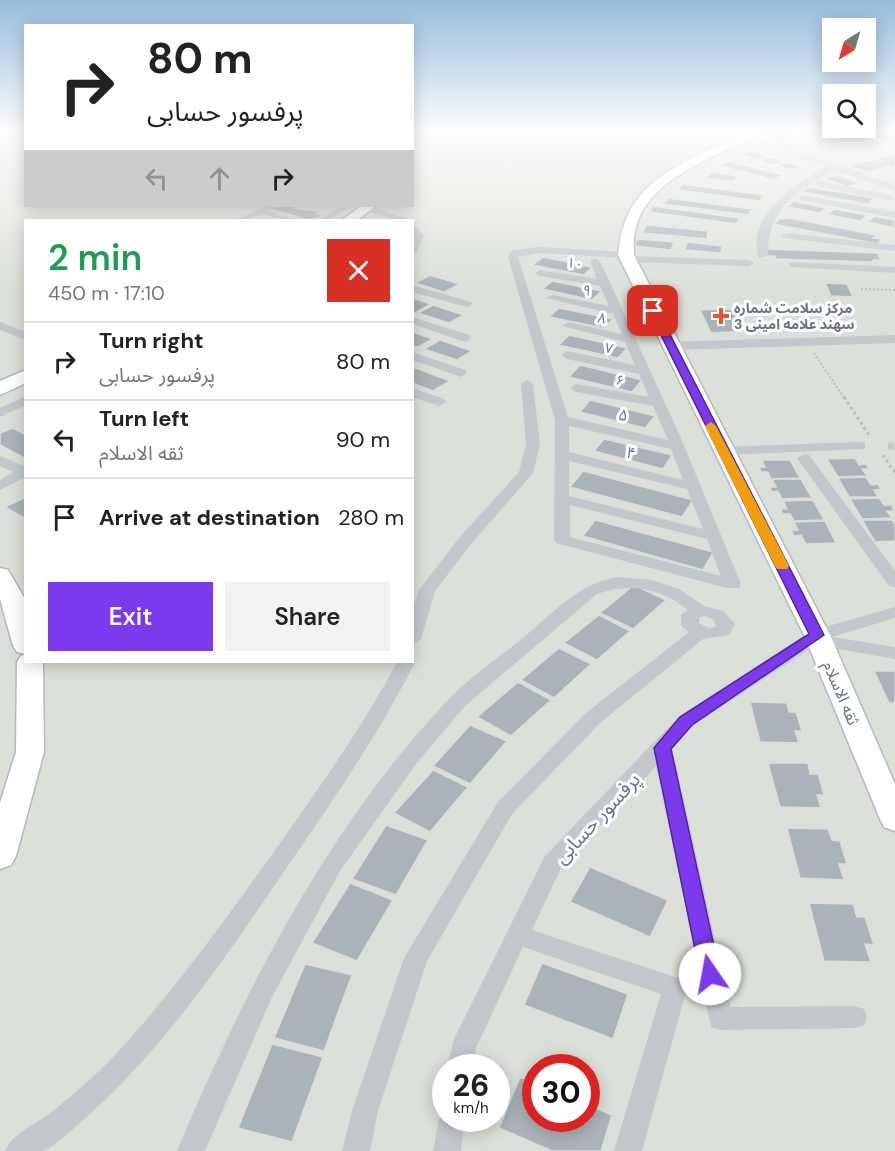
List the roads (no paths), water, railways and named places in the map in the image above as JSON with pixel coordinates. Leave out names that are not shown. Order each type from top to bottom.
[{"type":"street","points":[[627,257],[625,239],[637,204],[658,185]]},
{"type":"street","points":[[763,256],[764,231],[776,206],[804,185]]},
{"type":"street","points":[[824,185],[894,194]]},
{"type":"street","points":[[879,185],[894,194]]},
{"type":"street","points":[[877,211],[894,194]]},
{"type":"street","points":[[804,198],[895,214]]},
{"type":"street","points":[[244,219],[271,207]]},
{"type":"street","points":[[329,207],[345,212]]},
{"type":"street","points":[[327,219],[367,207],[402,219]]},
{"type":"street","points":[[261,212],[286,219]]},
{"type":"street","points":[[414,229],[419,236],[414,247]]},
{"type":"street","points":[[787,236],[895,248]]},
{"type":"street","points":[[595,261],[677,446],[733,584],[562,540],[561,420],[513,257],[516,252],[540,250],[749,263]]},
{"type":"street","name":"ثقه الاسلام","points":[[627,257],[818,638],[895,819]]},
{"type":"street","points":[[794,265],[895,270]]},
{"type":"street","name":"۱۰","points":[[540,273],[605,283]]},
{"type":"street","points":[[414,280],[467,304]]},
{"type":"street","name":"۹","points":[[552,298],[617,310]]},
{"type":"street","points":[[414,321],[465,338]]},
{"type":"street","points":[[0,326],[24,336]]},
{"type":"street","name":"۸","points":[[568,326],[629,339]]},
{"type":"street","points":[[670,346],[895,339]]},
{"type":"street","name":"۷","points":[[567,355],[644,371]]},
{"type":"street","points":[[414,357],[461,373]]},
{"type":"street","points":[[0,389],[24,376]]},
{"type":"street","points":[[414,632],[427,590],[465,541],[526,473],[533,444],[527,384]]},
{"type":"street","name":"۶","points":[[576,388],[658,403]]},
{"type":"street","points":[[414,393],[439,402]]},
{"type":"street","points":[[4,411],[24,401]]},
{"type":"street","points":[[4,411],[24,416]]},
{"type":"street","name":"۵","points":[[561,420],[677,446]]},
{"type":"street","points":[[723,451],[860,446]]},
{"type":"street","name":"۴","points":[[562,455],[692,486]]},
{"type":"street","points":[[804,458],[895,582]]},
{"type":"street","points":[[0,460],[24,474]]},
{"type":"street","points":[[0,486],[24,475]]},
{"type":"street","points":[[0,496],[24,476]]},
{"type":"street","points":[[562,499],[713,536]]},
{"type":"street","points":[[0,575],[13,600],[24,639]]},
{"type":"street","points":[[191,1151],[262,991],[332,865],[409,759],[458,701],[591,590],[616,582],[635,581],[688,599],[699,622],[593,718],[505,808],[416,958],[365,1111],[356,1151]]},
{"type":"street","name":"پرفسور حسابی","points":[[462,1054],[463,1047],[553,862],[686,721],[818,638],[895,612]]},
{"type":"street","points":[[818,638],[895,653]]},
{"type":"street","points":[[0,856],[30,752],[30,663]]},
{"type":"street","points":[[19,1151],[46,1134],[118,1069],[177,1005],[372,727],[405,663]]},
{"type":"street","points":[[662,748],[720,1019],[855,1017]]},
{"type":"street","points":[[517,935],[675,988],[628,1151]]},
{"type":"street","points":[[447,1151],[450,1132]]},
{"type":"place","name":"مرکز سلامت شماره 3 سهند علامه امینی","points":[[721,316]]}]
